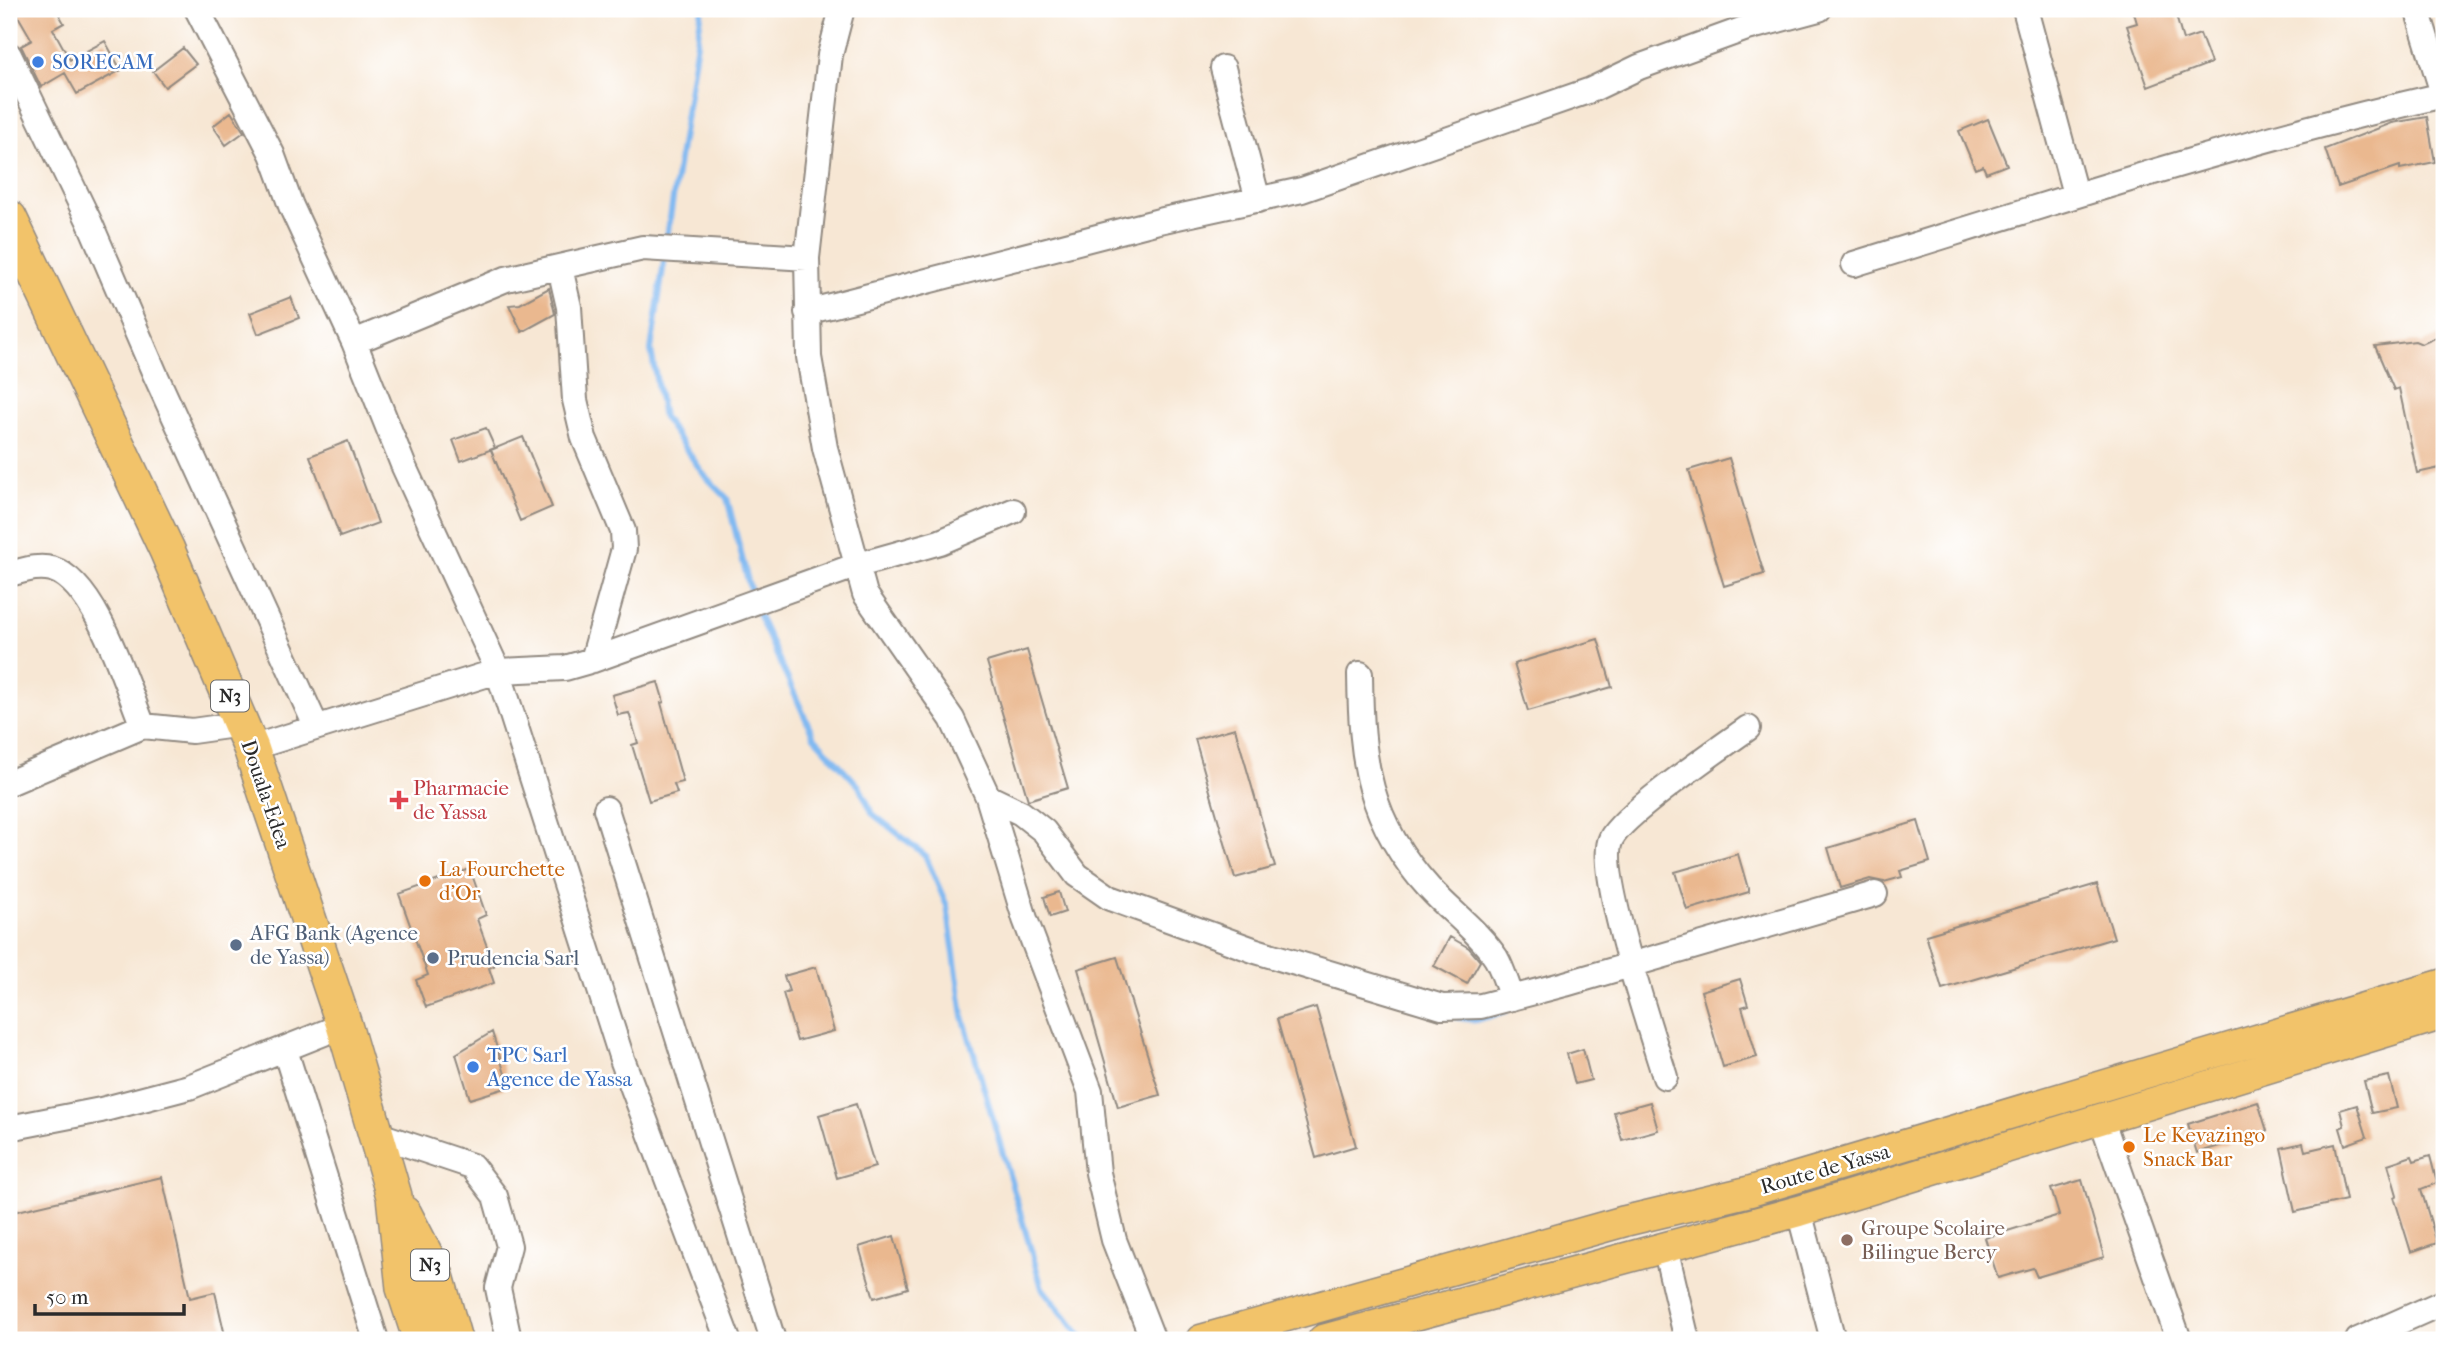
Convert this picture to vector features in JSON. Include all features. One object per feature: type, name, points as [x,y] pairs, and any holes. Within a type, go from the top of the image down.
[{"type":"highway","name":"Douala-Edea","points":[[9,218],[167,550],[246,736],[344,1025],[394,1196],[404,1288],[421,1340]]},
{"type":"highway","name":"Douala-Edea","points":[[394,1196],[436,1276],[454,1340]]},
{"type":"main road","name":"Route de Yassa","points":[[1323,1340],[1799,1211],[2101,1118],[2443,1004]]},
{"type":"main road","name":"Route de Yassa","points":[[1201,1340],[1625,1221],[1751,1191],[2443,1004]]},
{"type":"main road","points":[[1699,1203],[1706,1237]]},
{"type":"street","points":[[197,9],[272,154],[291,206],[354,342],[404,467],[498,671],[622,1059],[729,1340]]},
{"type":"street","points":[[842,9],[830,55],[807,258],[808,357],[825,448],[855,566],[865,594],[952,719],[988,797],[1026,919],[1090,1091],[1098,1173],[1114,1240],[1153,1340]]},
{"type":"street","points":[[807,312],[1159,221],[1302,190],[1591,90],[1639,67],[1744,29],[1819,9]]},
{"type":"street","points":[[2025,9],[2075,194]]},
{"type":"street","points":[[1854,264],[2075,194],[2346,117],[2444,96],[2417,9]]},
{"type":"street","points":[[9,55],[89,220],[155,374],[316,726]]},
{"type":"street","points":[[1223,68],[1258,200]]},
{"type":"street","points":[[354,342],[506,279],[643,248],[807,258]]},
{"type":"street","points":[[560,268],[569,307],[575,400],[584,438],[623,531],[624,549],[593,660]]},
{"type":"street","points":[[9,783],[143,726],[246,736],[316,726],[498,671],[565,668],[855,566],[940,542],[1013,511]]},
{"type":"street","points":[[9,574],[30,568],[52,569],[69,579],[91,603],[143,726]]},
{"type":"street","points":[[1360,674],[1361,735],[1378,812],[1395,844],[1428,887],[1477,934],[1497,960],[1512,998]]},
{"type":"street","points":[[1665,1077],[1632,964],[1607,857],[1611,838],[1635,813],[1748,727]]},
{"type":"street","points":[[988,797],[1021,813],[1044,831],[1076,875],[1110,898],[1256,951],[1441,1007],[1481,1006],[1512,998],[1875,894]]},
{"type":"street","points":[[606,809],[773,1340]]},
{"type":"street","points":[[9,1128],[102,1110],[189,1087],[344,1025]]},
{"type":"street","points":[[285,1050],[376,1340]]},
{"type":"street","points":[[2101,1118],[2179,1340]]},
{"type":"street","points":[[376,1134],[472,1166],[495,1196],[509,1246],[498,1288],[509,1340]]},
{"type":"street","points":[[1799,1211],[1833,1340]]},
{"type":"street","points":[[1665,1247],[1687,1340]]},
{"type":"street","points":[[2358,1340],[2444,1302]]},
{"type":"building","points":[[14,9],[56,9],[64,23],[53,29],[70,60],[105,41],[121,70],[77,94],[65,73],[41,87],[21,46],[32,40]]},
{"type":"building","points":[[2147,9],[2174,9],[2183,40],[2200,34],[2211,63],[2148,87],[2127,26],[2137,23],[2134,13]]},
{"type":"building","points":[[183,48],[196,64],[165,87],[153,71]]},
{"type":"building","points":[[231,112],[244,132],[226,145],[213,126]]},
{"type":"building","points":[[2427,117],[2435,162],[2400,169],[2400,166],[2338,187],[2325,149],[2392,123]]},
{"type":"building","points":[[1988,119],[2007,165],[1986,173],[1983,166],[1975,169],[1959,131]]},
{"type":"building","points":[[549,288],[555,314],[522,332],[509,305],[520,304]]},
{"type":"building","points":[[291,297],[299,318],[258,334],[250,313]]},
{"type":"building","points":[[2444,334],[2444,467],[2417,473],[2399,388],[2394,390],[2375,346],[2415,341],[2422,344]]},
{"type":"building","points":[[486,428],[495,448],[461,461],[453,440]]},
{"type":"building","points":[[523,437],[552,507],[520,521],[491,450]]},
{"type":"building","points":[[348,441],[378,523],[340,537],[310,456]]},
{"type":"building","points":[[1729,458],[1764,574],[1724,586],[1689,470]]},
{"type":"building","points":[[1598,639],[1612,687],[1528,711],[1514,664]]},
{"type":"building","points":[[1027,650],[1068,788],[1028,800],[987,662]]},
{"type":"building","points":[[658,682],[664,702],[661,703],[683,782],[674,784],[677,793],[649,801],[632,745],[638,743],[629,713],[618,715],[612,695]]},
{"type":"building","points":[[1235,728],[1275,867],[1235,878],[1195,739]]},
{"type":"building","points":[[1918,821],[1930,862],[1900,871],[1902,877],[1884,882],[1870,879],[1840,888],[1828,848]]},
{"type":"building","points":[[1738,854],[1749,892],[1687,910],[1675,872]]},
{"type":"building","points":[[470,869],[486,915],[477,919],[494,966],[489,968],[494,983],[426,1007],[416,980],[428,975],[399,894]]},
{"type":"building","points":[[2097,884],[2114,938],[1942,989],[1926,935]]},
{"type":"building","points":[[1059,892],[1065,912],[1050,917],[1044,897]]},
{"type":"building","points":[[1450,937],[1469,948],[1480,961],[1467,984],[1434,966]]},
{"type":"building","points":[[1117,957],[1160,1095],[1118,1107],[1078,969]]},
{"type":"building","points":[[816,967],[834,1031],[797,1041],[783,993],[789,991],[784,976]]},
{"type":"building","points":[[1740,979],[1748,1005],[1742,1007],[1757,1057],[1723,1067],[1701,991]]},
{"type":"building","points":[[1316,1007],[1356,1146],[1316,1158],[1277,1019]]},
{"type":"building","points":[[492,1032],[509,1087],[470,1099],[456,1054]]},
{"type":"building","points":[[1583,1049],[1591,1080],[1575,1084],[1567,1054]]},
{"type":"building","points":[[2389,1076],[2397,1108],[2372,1113],[2364,1081]]},
{"type":"building","points":[[1650,1102],[1658,1130],[1622,1140],[1614,1112]]},
{"type":"building","points":[[2258,1102],[2267,1131],[2197,1153],[2188,1124]]},
{"type":"building","points":[[856,1104],[875,1167],[837,1178],[819,1115]]},
{"type":"building","points":[[2357,1105],[2367,1137],[2345,1145],[2340,1128],[2344,1126],[2340,1110]]},
{"type":"building","points":[[2303,1143],[2305,1151],[2335,1144],[2346,1200],[2295,1212],[2281,1148]]},
{"type":"building","points":[[2412,1156],[2414,1161],[2430,1156],[2437,1183],[2421,1189],[2437,1243],[2411,1252],[2394,1197],[2397,1195],[2388,1164]]},
{"type":"building","points":[[162,1177],[190,1298],[215,1292],[226,1340],[9,1340],[9,1213]]},
{"type":"building","points":[[2082,1180],[2104,1257],[2037,1277],[2033,1268],[1998,1278],[1985,1238],[2059,1215],[2051,1189]]},
{"type":"building","points":[[894,1236],[908,1288],[874,1298],[859,1247]]},
{"type":"waterway","points":[[666,244],[702,9]]},
{"type":"waterway","points":[[665,255],[651,350],[663,417],[705,476],[727,498],[752,597]]},
{"type":"waterway","points":[[755,607],[814,737],[859,786],[873,814],[925,855],[947,906],[963,1016],[1042,1288],[1084,1340]]},
{"type":"waterway","points":[[1455,1017],[1475,1020],[1505,1012]]},
{"type":"place","name":"SORECAM","points":[[38,62]]},
{"type":"place","name":"Pharmacie de Yassa","points":[[399,800]]},
{"type":"place","name":"La Fourchette d'Or","points":[[425,881]]},
{"type":"place","name":"AFG Bank (Agence de Yassa)","points":[[236,945]]},
{"type":"place","name":"Prudencia Sarl","points":[[433,958]]},
{"type":"place","name":"TPC Sarl Agence de Yassa","points":[[473,1067]]},
{"type":"place","name":"Le Kevazingo Snack Bar","points":[[2129,1147]]},
{"type":"place","name":"Groupe Scolaire Bilingue Bercy","points":[[1847,1240]]}]
